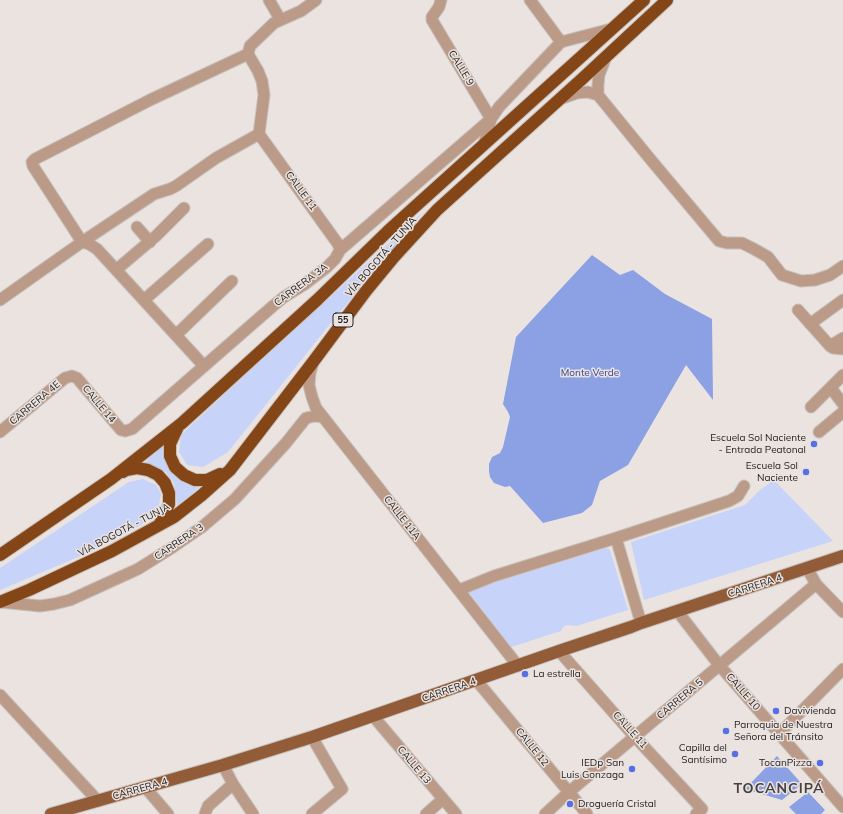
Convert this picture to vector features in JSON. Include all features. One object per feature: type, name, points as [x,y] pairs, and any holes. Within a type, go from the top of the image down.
[{"type":"highway","name":"VÍA BOGOTÁ - TUNJA","points":[[0,555],[111,479],[182,423],[317,300],[388,231],[644,0]]},
{"type":"highway","name":"VÍA BOGOTÁ - TUNJA","points":[[0,602],[112,551],[174,517],[230,470],[366,291],[394,257],[432,216],[667,0]]},
{"type":"highway","points":[[182,423],[170,444],[170,456],[175,467],[184,475],[195,480],[207,480],[230,470]]},
{"type":"highway","points":[[111,479],[126,470],[137,468],[148,470],[158,475],[165,483],[169,493],[169,504],[158,526]]},
{"type":"main road","name":"CARRERA 4","points":[[51,814],[223,765],[312,737],[641,623],[678,612],[843,556]]},
{"type":"street","points":[[269,0],[280,20]]},
{"type":"street","points":[[0,300],[82,242],[154,194],[176,186],[216,158],[259,134],[264,95],[262,81],[248,54],[250,46],[274,23],[301,11],[316,0]]},
{"type":"street","name":"CALLE 9","points":[[441,0],[439,7],[432,16],[432,20],[491,119]]},
{"type":"street","points":[[530,0],[561,42],[611,29]]},
{"type":"street","name":"CARRERA 3A","points":[[126,431],[132,429],[279,302],[327,267],[335,259],[340,250],[491,119],[499,107],[561,42]]},
{"type":"street","points":[[204,366],[97,249],[82,242],[33,166],[32,162],[35,159],[150,100],[248,54]]},
{"type":"street","points":[[598,95],[599,75],[606,57]]},
{"type":"street","points":[[559,100],[577,93],[588,92],[598,95],[719,241],[727,243],[742,243],[768,256],[782,275],[801,281],[815,280],[830,275],[843,266]]},
{"type":"street","name":"CARRERA 3A","points":[[484,144],[491,119]]},
{"type":"street","name":"CALLE 11","points":[[259,134],[338,244],[340,250]]},
{"type":"street","points":[[116,270],[150,242],[184,208]]},
{"type":"street","points":[[137,227],[150,242]]},
{"type":"street","points":[[144,300],[208,244]]},
{"type":"street","points":[[176,336],[232,281]]},
{"type":"street","points":[[810,324],[843,300]]},
{"type":"street","points":[[798,310],[830,346],[833,348],[843,349]]},
{"type":"street","points":[[830,346],[843,338]]},
{"type":"street","name":"CALLE 11A","points":[[313,362],[309,385],[316,408],[518,666]]},
{"type":"street","points":[[811,407],[843,375]]},
{"type":"street","name":"CALLE 14","points":[[72,376],[76,378],[120,430],[126,431]]},
{"type":"street","name":"CARRERA 4E","points":[[0,432],[65,378],[72,376]]},
{"type":"street","points":[[831,388],[843,404]]},
{"type":"street","name":"CARRERA 3","points":[[0,602],[40,606],[54,604],[70,600],[138,569],[174,547],[202,527],[235,498],[286,443],[306,418],[315,416],[323,417]]},
{"type":"street","points":[[819,432],[842,416]]},
{"type":"street","points":[[459,590],[494,576],[729,501],[738,496],[744,486]]},
{"type":"street","points":[[616,538],[641,623]]},
{"type":"street","points":[[807,568],[816,584],[843,612]]},
{"type":"street","name":"CARRERA 5","points":[[545,814],[569,792],[816,584]]},
{"type":"street","name":"CALLE 10","points":[[678,612],[719,665],[843,807]]},
{"type":"street","name":"CALLE 11","points":[[559,651],[699,811]]},
{"type":"street","points":[[779,734],[843,670]]},
{"type":"street","name":"CALLE 12","points":[[477,680],[587,814]]},
{"type":"street","points":[[0,695],[98,801]]},
{"type":"street","name":"CALLE 13","points":[[373,716],[456,814]]},
{"type":"street","points":[[312,737],[342,789],[312,814]]},
{"type":"street","points":[[223,765],[233,784],[253,814]]},
{"type":"street","points":[[204,814],[208,806],[233,784]]},
{"type":"street","points":[[145,787],[168,814]]},
{"type":"street","points":[[426,814],[443,799]]},
{"type":"shaded area","points":[[424,211],[330,324],[228,452],[203,467],[187,465],[179,452],[181,435]]},
{"type":"shaded area","points":[[164,443],[163,455],[175,474],[187,484],[202,485],[177,506],[174,483],[166,472],[145,463]]},
{"type":"shaded area","points":[[143,479],[156,485],[161,494],[158,510],[141,525],[90,552],[0,590],[0,568],[129,482]]},
{"type":"shaded area","points":[[774,480],[833,541],[644,600],[631,542],[745,505],[760,490]]},
{"type":"shaded area","points":[[606,548],[610,550],[628,610],[576,626],[567,625],[563,627],[561,631],[511,647],[468,591]]},
{"type":"green space","name":"Monte Verde","points":[[592,255],[620,275],[633,270],[665,294],[712,319],[713,400],[686,365],[628,465],[600,481],[592,505],[582,513],[543,523],[510,486],[505,487],[494,483],[490,477],[489,464],[492,457],[500,453],[503,447],[510,417],[503,404],[516,337]]},
{"type":"green space","points":[[777,756],[802,784],[782,800],[745,789]]},
{"type":"green space","points":[[808,792],[825,810],[821,814],[796,814],[789,807]]},
{"type":"place","name":"Escuela Sol Naciente - Entrada Peatonal","points":[[814,444]]},
{"type":"place","name":"Escuela Sol Naciente","points":[[806,472]]},
{"type":"place","name":"La estrella","points":[[525,674]]},
{"type":"place","name":"Davivienda","points":[[776,711]]},
{"type":"place","name":"Parroquia de Nuestra Señora del Tránsito","points":[[726,731]]},
{"type":"place","name":"Capilla del Santísimo","points":[[735,754]]},
{"type":"place","name":"TocanPizza","points":[[820,763]]},
{"type":"place","name":"IEDp San Luis Gonzaga","points":[[632,769]]},
{"type":"place","name":"Droguería Cristal","points":[[570,804]]},
{"type":"district","name":"TOCANCIPÁ","points":[[779,789]]}]
